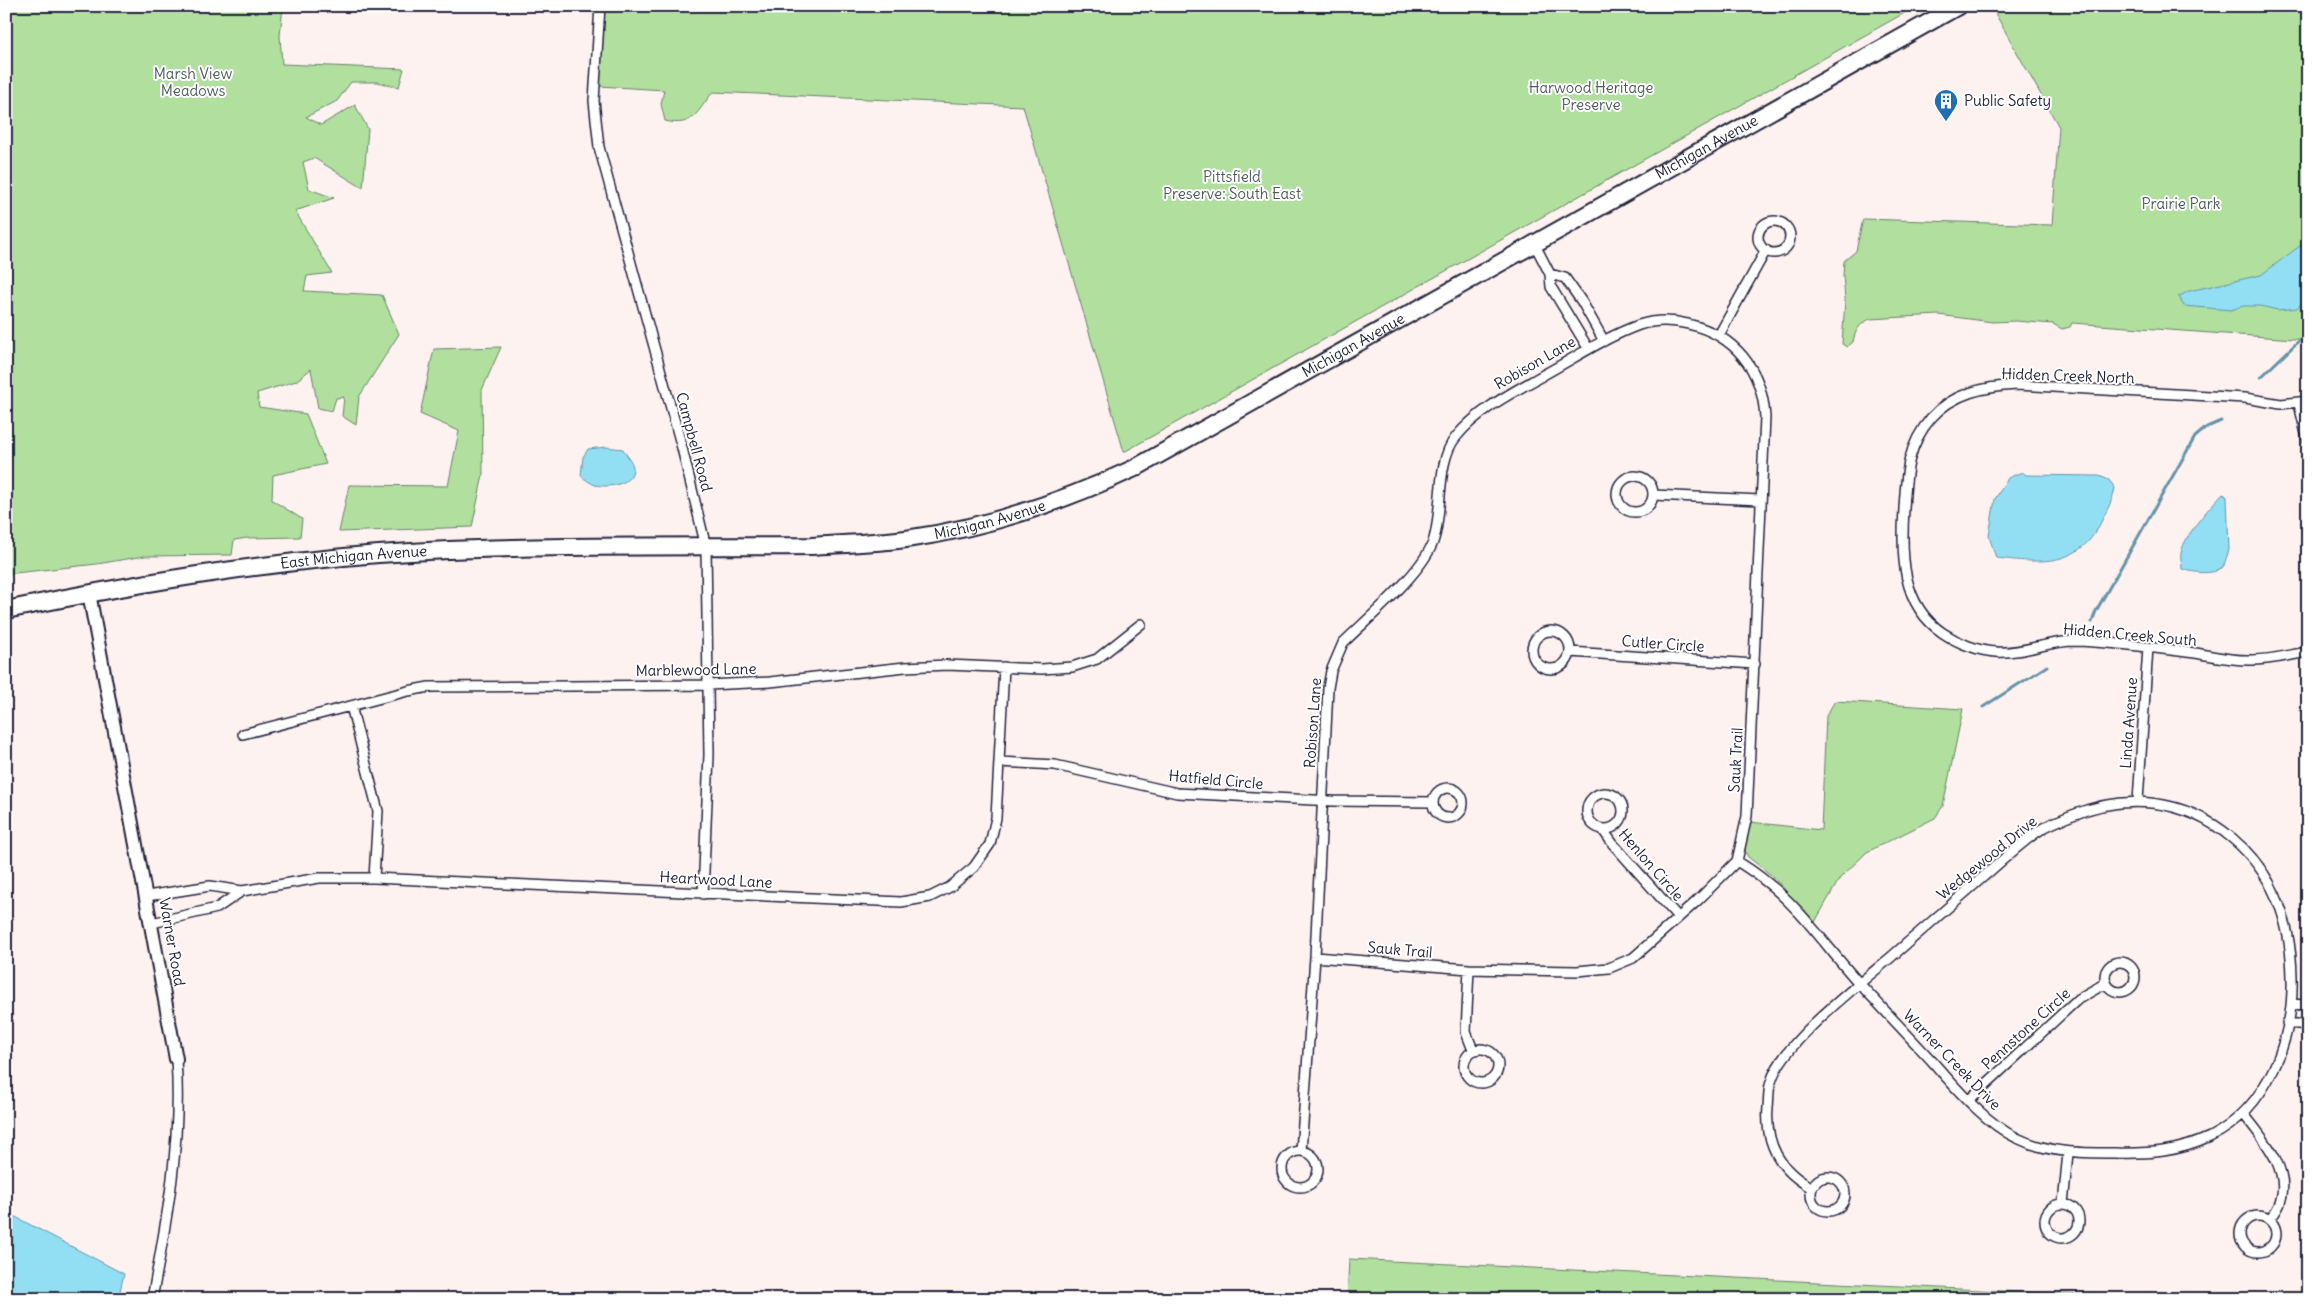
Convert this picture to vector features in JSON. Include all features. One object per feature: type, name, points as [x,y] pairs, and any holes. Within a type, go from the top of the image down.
[{"type":"highway","name":"Michigan Avenue","points":[[706,547],[811,546],[906,539],[982,524],[1062,499],[1135,468],[1958,6]]},
{"type":"highway","name":"East Michigan Avenue","points":[[6,610],[215,571],[398,553],[487,549],[706,547]]},
{"type":"street","name":"Campbell Road","points":[[600,6],[594,101],[599,147],[682,448],[706,547],[709,755],[703,894]]},
{"type":"street","points":[[1535,245],[1550,274],[1551,288],[1588,348]]},
{"type":"street","points":[[1719,334],[1766,250]]},
{"type":"street","points":[[1550,274],[1565,278],[1582,302],[1604,341]]},
{"type":"street","name":"Sauk Trail","points":[[1315,957],[1468,970],[1567,971],[1609,968],[1633,958],[1737,861],[1747,816],[1755,664],[1760,500],[1766,417],[1764,397],[1746,359],[1719,334],[1700,326],[1681,322],[1661,321],[1640,325],[1588,348]]},
{"type":"street","name":"Robison Lane","points":[[1301,1151],[1315,957],[1328,688],[1335,657],[1343,643],[1422,565],[1434,540],[1447,455],[1455,438],[1481,412],[1588,348]]},
{"type":"street","name":"Hidden Creek North","points":[[1902,537],[1906,467],[1918,435],[1933,416],[1954,399],[1985,387],[2037,386],[2246,398],[2281,404],[2303,403]]},
{"type":"street","points":[[2303,403],[2308,442]]},
{"type":"street","points":[[1634,476],[1645,479],[1652,489],[1653,495],[1649,505],[1639,512],[1634,512],[1623,507],[1617,497],[1617,492],[1623,481],[1634,476]]},
{"type":"street","points":[[1653,495],[1760,500]]},
{"type":"street","name":"Hidden Creek South","points":[[1902,537],[1903,565],[1912,594],[1925,617],[1943,633],[1974,648],[1997,652],[2074,641],[2148,647],[2250,661],[2308,652]]},
{"type":"street","name":"Warner Road","points":[[90,593],[176,1059],[178,1119],[175,1158],[152,1299]]},
{"type":"street","name":"Marblewood Lane","points":[[243,734],[429,687],[708,685],[770,682],[947,665],[1042,669],[1072,667],[1097,659],[1140,624]]},
{"type":"street","points":[[1556,632],[1566,639],[1570,652],[1568,658],[1559,667],[1546,668],[1536,662],[1533,657],[1532,646],[1539,636],[1544,633],[1556,632]]},
{"type":"street","name":"Linda Avenue","points":[[2138,800],[2148,647]]},
{"type":"street","name":"Cutler Circle","points":[[1570,652],[1755,664]]},
{"type":"street","name":"Heartwood Lane","points":[[147,896],[210,886],[242,891],[319,878],[374,878],[901,902],[930,897],[950,887],[974,867],[990,844],[996,818],[1004,668]]},
{"type":"street","points":[[351,706],[378,811],[374,878]]},
{"type":"street","name":"Hatfield Circle","points":[[999,762],[1055,765],[1177,793],[1322,801],[1432,802]]},
{"type":"street","name":"Henlon Circle","points":[[1603,830],[1615,826],[1622,816],[1622,804],[1614,796],[1603,793],[1592,798],[1587,808],[1588,819],[1592,825],[1603,830],[1613,844],[1678,917]]},
{"type":"street","name":"Wedgewood Drive","points":[[1812,1188],[1787,1172],[1777,1157],[1767,1126],[1770,1085],[1793,1046],[1860,984],[2042,828],[2096,806],[2138,800],[2170,807],[2218,827],[2243,848],[2266,876],[2283,911],[2291,952],[2292,982],[2290,1004]]},
{"type":"street","name":"Warner Creek Drive","points":[[1737,861],[1765,880],[1785,898],[1860,984],[1969,1100],[1998,1126],[2017,1138],[2039,1146],[2068,1153],[2168,1152],[2197,1143],[2220,1132],[2244,1112],[2268,1083],[2285,1040],[2290,1004]]},
{"type":"street","name":"Heartwood Lane","points":[[152,923],[216,908],[242,891]]},
{"type":"street","points":[[1468,970],[1466,1032],[1473,1050]]},
{"type":"street","name":"Pennstone Circle","points":[[1969,1100],[2078,999],[2106,983]]},
{"type":"street","points":[[2290,1004],[2308,1005]]},
{"type":"street","points":[[2288,1023],[2308,1025]]},
{"type":"street","points":[[2244,1112],[2276,1159],[2283,1184],[2280,1204],[2270,1220]]},
{"type":"street","points":[[1301,1151],[1312,1156],[1318,1171],[1313,1182],[1308,1186],[1296,1187],[1286,1180],[1282,1168],[1286,1158],[1301,1151]]},
{"type":"street","points":[[2063,1204],[2068,1153]]},
{"type":"street","points":[[1834,1177],[1844,1186],[1845,1200],[1836,1210],[1822,1210],[1812,1201],[1812,1188],[1821,1178],[1834,1177]]},
{"type":"street","points":[[2256,1216],[2270,1220],[2276,1233],[2273,1245],[2263,1252],[2250,1251],[2245,1247],[2240,1236],[2242,1225],[2246,1220],[2256,1216]]},
{"type":"green space","name":"Marsh View Meadows","points":[[6,6],[283,6],[280,36],[282,64],[404,69],[399,87],[377,82],[351,82],[337,101],[306,117],[321,125],[355,105],[368,129],[363,188],[314,158],[303,162],[309,189],[334,198],[295,211],[332,273],[307,276],[304,291],[382,295],[399,334],[359,397],[356,425],[342,416],[344,397],[336,398],[332,411],[318,408],[311,369],[296,381],[257,393],[259,407],[306,414],[326,464],[273,475],[272,500],[302,519],[300,537],[234,540],[232,555],[145,556],[97,564],[6,574]]},
{"type":"green space","name":"Pittsfield Preserve: South East","points":[[605,6],[1917,6],[1124,452],[1023,106],[713,92],[689,120],[675,123],[665,121],[661,104],[664,90],[599,86]]},
{"type":"green space","name":"Prairie Park","points":[[1991,6],[2308,6],[2308,340],[2072,323],[2070,327],[2062,329],[2053,324],[2016,321],[1992,322],[1939,315],[1870,319],[1858,328],[1853,342],[1847,347],[1842,344],[1845,300],[1844,261],[1856,251],[1863,219],[2052,225],[2059,127]]},
{"type":"green space","points":[[501,347],[482,390],[483,475],[472,527],[339,532],[349,485],[448,486],[459,431],[420,414],[434,349]]},
{"type":"green space","points":[[1835,701],[1963,709],[1943,806],[1935,818],[1867,852],[1840,878],[1815,922],[1770,874],[1748,857],[1745,851],[1745,843],[1750,822],[1821,830],[1826,716]]},
{"type":"green space","points":[[1349,1259],[2164,1299],[1347,1299]]},
{"type":"water","points":[[2308,240],[2308,296],[2297,308],[2278,310],[2260,306],[2243,306],[2231,310],[2184,306],[2178,297],[2189,291],[2261,275]]},
{"type":"water","points":[[606,447],[623,449],[633,467],[632,473],[629,478],[619,484],[595,485],[581,476],[583,457],[588,449]]},
{"type":"water","points":[[2022,472],[2026,475],[2099,476],[2109,480],[2115,488],[2111,501],[2093,536],[2082,547],[2058,559],[2044,561],[1996,558],[1989,536],[1995,499],[2008,478]]},
{"type":"water","points":[[2223,493],[2227,497],[2229,550],[2223,568],[2203,573],[2182,569],[2181,553],[2187,538]]},
{"type":"water","points":[[6,1212],[124,1274],[118,1299],[6,1299]]},
{"type":"waterway","points":[[2261,377],[2303,337]]},
{"type":"waterway","points":[[2092,622],[2096,611],[2195,437],[2207,427],[2221,421]]},
{"type":"waterway","points":[[1983,707],[2047,666]]},
{"type":"place","name":"Public Safety","points":[[1946,122]]},
{"type":"park label","name":"Harwood Heritage Preserve","points":[[1591,96]]}]
